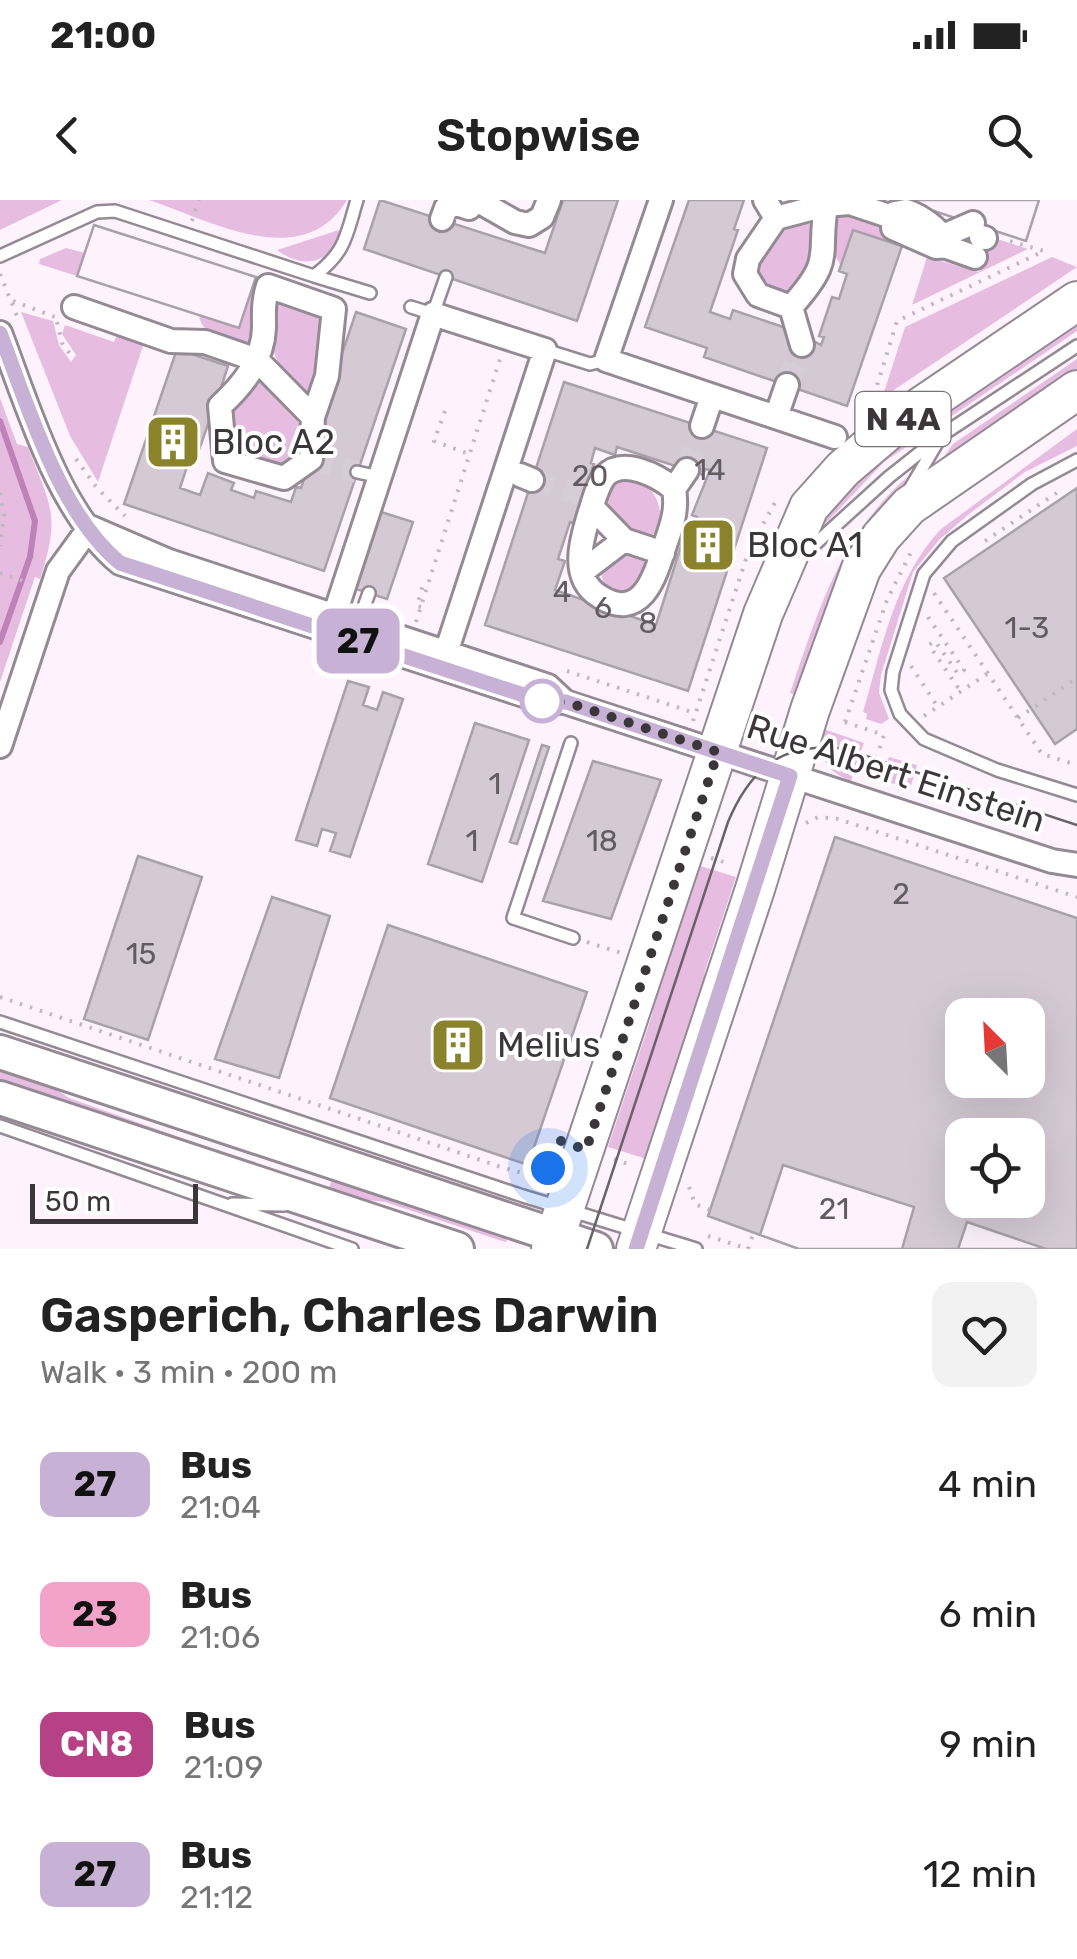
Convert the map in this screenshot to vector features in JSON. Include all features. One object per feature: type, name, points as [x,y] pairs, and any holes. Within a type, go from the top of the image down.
[{"type":"main road","name":"N 4A","points":[[557,1231],[776,580],[810,507],[842,469],[897,423],[1077,302]]},
{"type":"main road","name":"N 4A","points":[[639,1241],[810,710],[861,570],[881,537],[923,496],[1077,390]]},
{"type":"main road","points":[[0,1052],[557,1231],[596,1249]]},
{"type":"main road","points":[[0,1098],[457,1249]]},
{"type":"street","points":[[467,211],[509,231],[542,217],[549,200]]},
{"type":"street","points":[[661,200],[606,360],[835,437]]},
{"type":"street","points":[[791,306],[814,281],[825,257],[826,202]]},
{"type":"street","points":[[791,306],[758,295],[745,274],[770,209],[850,202],[892,218],[896,232],[936,247],[943,241],[984,239]]},
{"type":"street","points":[[268,286],[334,310],[327,376],[313,417],[311,458],[284,478],[226,460],[216,405],[238,390],[257,360],[268,286]]},
{"type":"street","points":[[791,306],[802,345]]},
{"type":"street","points":[[332,624],[369,475],[422,310],[544,350],[518,475],[446,651]]},
{"type":"street","points":[[66,315],[170,341],[204,342],[257,360],[313,417]]},
{"type":"street","points":[[0,746],[58,572],[90,527],[50,464],[9,326]]},
{"type":"street","points":[[776,418],[787,386]]},
{"type":"street","points":[[702,426],[712,396]]},
{"type":"street","points":[[628,468],[662,480],[681,479],[678,507],[651,588],[636,600],[621,603],[598,596],[582,572],[578,546],[590,500],[606,476],[616,469],[628,468]]},
{"type":"street","points":[[590,500],[624,540],[662,554]]},
{"type":"street","name":"Rue Albert Einstein","points":[[90,527],[355,632],[446,651],[548,686],[566,702],[1052,861],[1077,865]]},
{"type":"street","points":[[582,572],[624,540]]},
{"type":"street","name":"Rue Albert Einstein","points":[[1052,861],[1077,877]]},
{"type":"lane","points":[[314,276],[334,261],[346,240],[357,200]]},
{"type":"lane","points":[[0,256],[97,212],[115,212],[370,294]]},
{"type":"lane","points":[[422,310],[446,277]]},
{"type":"lane","points":[[776,580],[889,477],[942,436],[1077,346]]},
{"type":"lane","points":[[544,350],[590,364],[606,360]]},
{"type":"lane","points":[[881,537],[942,436]]},
{"type":"lane","points":[[1077,460],[1032,484],[952,540],[924,574],[893,672],[892,690],[900,714],[924,739],[978,762],[1077,795]]},
{"type":"lane","points":[[355,632],[368,593]]},
{"type":"lane","points":[[570,744],[513,918],[573,938]]},
{"type":"lane","points":[[0,1022],[523,1196],[557,1231],[696,1249]]},
{"type":"lane","points":[[0,1126],[352,1249]]},
{"type":"lane","points":[[523,1196],[557,1231]]},
{"type":"lane","points":[[218,1204],[323,1206]]},
{"type":"path","points":[[868,415],[897,321],[1044,251],[984,239]]},
{"type":"path","points":[[0,273],[11,300],[9,326]]},
{"type":"path","points":[[11,300],[66,315],[62,343],[74,358]]},
{"type":"path","points":[[446,651],[416,622],[507,338]]},
{"type":"path","points":[[445,411],[434,441],[469,454]]},
{"type":"path","points":[[70,449],[96,488],[136,524]]},
{"type":"path","points":[[974,548],[1062,489]]},
{"type":"path","points":[[0,492],[4,516],[0,546]]},
{"type":"path","points":[[0,574],[32,584]]},
{"type":"path","points":[[421,607],[416,606],[424,581]]},
{"type":"path","points":[[929,602],[933,591],[1042,754],[1077,765]]},
{"type":"path","points":[[920,630],[925,613],[964,670],[958,674],[935,640],[929,645],[961,692]]},
{"type":"path","points":[[908,663],[938,707]]},
{"type":"path","points":[[566,670],[695,713],[707,678]]},
{"type":"path","points":[[844,722],[884,735],[910,725],[988,674]]},
{"type":"path","points":[[1018,718],[1077,678]]},
{"type":"path","points":[[866,786],[884,735]]},
{"type":"path","points":[[854,824],[1077,897]]},
{"type":"path","points":[[685,849],[760,874]]},
{"type":"path","points":[[573,938],[622,954]]},
{"type":"path","points":[[0,998],[526,1174],[548,1168]]},
{"type":"path","points":[[586,1150],[661,1174]]},
{"type":"path","points":[[695,1204],[710,1210]]},
{"type":"path","points":[[707,1236],[748,1249],[754,1232]]},
{"type":"shaded area","points":[[0,200],[62,200],[0,230]]},
{"type":"shaded area","points":[[149,200],[347,200],[328,222],[306,234],[281,238],[226,228]]},
{"type":"shaded area","points":[[842,212],[876,224],[888,242],[853,230],[841,266],[831,248],[835,216]]},
{"type":"shaded area","points":[[789,224],[810,224],[819,240],[799,287],[779,297],[755,266],[773,230]]},
{"type":"shaded area","points":[[339,230],[341,238],[335,247],[313,261],[295,260],[277,250]]},
{"type":"shaded area","points":[[991,237],[1028,249],[912,305],[927,257],[979,272]]},
{"type":"shaded area","points":[[66,248],[85,253],[77,276],[39,264],[40,259]]},
{"type":"shaded area","points":[[1052,257],[1077,267],[882,398],[905,327]]},
{"type":"shaded area","points":[[252,289],[256,297],[251,344],[243,348],[204,328],[199,315],[239,328]]},
{"type":"shaded area","points":[[271,297],[324,315],[319,371],[311,391],[304,397],[284,373],[274,351]]},
{"type":"shaded area","points":[[21,312],[53,321],[59,345],[71,362],[76,355],[62,334],[65,325],[114,342],[117,335],[144,343],[98,482],[70,436]]},
{"type":"shaded area","points":[[1077,313],[1077,331],[884,462],[805,545],[861,468]]},
{"type":"shaded area","points":[[1077,359],[1077,377],[933,472],[953,444]]},
{"type":"shaded area","points":[[260,377],[291,409],[302,433],[302,446],[284,470],[232,460],[228,446],[231,413]]},
{"type":"shaded area","points":[[0,398],[17,444],[28,447],[47,498],[51,525],[40,579],[35,577],[0,682]]},
{"type":"shaded area","points":[[1077,429],[1077,446],[1025,472],[969,514],[939,540],[913,572],[881,675],[879,693],[889,719],[881,724],[866,719],[863,712],[892,615],[912,570],[925,549],[941,529]]},
{"type":"shaded area","points":[[620,477],[645,484],[656,497],[660,522],[652,536],[644,540],[627,533],[603,506],[607,491]]},
{"type":"shaded area","points":[[907,477],[804,697],[790,693],[822,604],[848,550],[884,500]]},
{"type":"shaded area","points":[[625,549],[650,562],[633,593],[625,594],[608,588],[601,564]]},
{"type":"shaded area","points":[[818,727],[864,743],[851,781],[834,772],[824,760]]},
{"type":"shaded area","points":[[889,757],[917,765],[910,789],[882,780]]},
{"type":"shaded area","points":[[691,863],[736,877],[705,971],[699,1019],[653,1161],[608,1147],[652,1015],[658,968]]},
{"type":"shaded area","points":[[0,1065],[45,1082],[69,1098],[328,1190],[334,1175],[509,1233],[509,1239],[505,1242],[385,1202],[334,1196],[0,1085]]},
{"type":"building","points":[[380,200],[545,253],[563,200],[618,200],[577,321],[364,249]]},
{"type":"building","points":[[689,200],[744,200],[710,312],[730,319],[733,310],[795,331],[821,345],[824,337],[819,336],[832,297],[839,299],[847,274],[839,271],[853,230],[902,246],[847,406],[704,357],[707,348],[645,327]]},
{"type":"building","points":[[900,200],[1039,200],[1026,241]]},
{"type":"building","points":[[900,200],[1039,200],[1026,241]]},
{"type":"building","name":"Bloc A2","points":[[94,225],[256,277],[239,328],[77,276]]},
{"type":"building","name":"Bloc A2","points":[[94,225],[256,277],[239,328],[77,276]]},
{"type":"building","name":"Bloc A2","points":[[356,312],[406,329],[324,571],[124,504],[177,349],[228,366],[217,400],[213,398],[208,412],[212,413],[198,453],[192,451],[180,488],[200,495],[208,473],[234,483],[231,490],[254,498],[256,491],[291,502],[296,487],[301,488],[320,433],[316,431]]},
{"type":"building","name":"Bloc A1","points":[[564,382],[767,448],[688,691],[485,625]],"holes":[[[617,447],[703,475],[705,469],[710,470],[692,515],[697,517],[692,532],[686,530],[656,625],[555,590],[565,561],[558,559],[594,464],[591,463],[595,448],[615,455]]]},
{"type":"building","points":[[1077,488],[1077,729],[1055,744],[944,578]]},
{"type":"building","points":[[381,512],[413,522],[387,599],[356,589]]},
{"type":"building","points":[[348,681],[369,687],[363,705],[377,710],[383,692],[403,699],[350,857],[330,851],[336,833],[322,829],[317,846],[296,840]]},
{"type":"building","points":[[475,723],[529,740],[482,882],[428,864]]},
{"type":"building","points":[[542,745],[549,747],[517,844],[510,842]]},
{"type":"building","points":[[593,761],[661,780],[611,919],[543,901]]},
{"type":"building","points":[[835,837],[1077,918],[1077,1249],[799,1249],[708,1216]]},
{"type":"building","points":[[138,856],[202,877],[148,1040],[84,1019]]},
{"type":"building","points":[[272,897],[330,916],[279,1078],[215,1059]]},
{"type":"building","name":"Melius","points":[[388,925],[587,992],[528,1165],[330,1098]]},
{"type":"building","points":[[783,1165],[914,1207],[902,1249],[799,1249],[760,1235]]},
{"type":"building","points":[[967,1222],[1046,1249],[958,1249]]},
{"type":"waterway","points":[[0,421],[35,521],[30,557],[0,642]]},
{"type":"tunnel","points":[[787,385],[802,345]]},
{"type":"tunnel","points":[[687,470],[702,426]]},
{"type":"tunnel","points":[[311,459],[357,472]]},
{"type":"tunnel","points":[[532,480],[583,495]]},
{"type":"tram line","points":[[587,1249],[728,822],[747,786],[759,773],[772,762],[804,749],[845,749],[1077,825]]},
{"type":"bus line","name":"27","points":[[0,333],[50,464],[104,550],[120,563],[542,701],[566,702],[790,776],[636,1249]]},
{"type":"place","name":"Bloc A2","points":[[173,442]]},
{"type":"place","name":"Bloc A1","points":[[708,545]]},
{"type":"place","name":"Melius","points":[[458,1045]]},
{"type":"route","points":[[542,701],[566,702],[718,752],[586,1150],[561,1141],[548,1168]]}]
